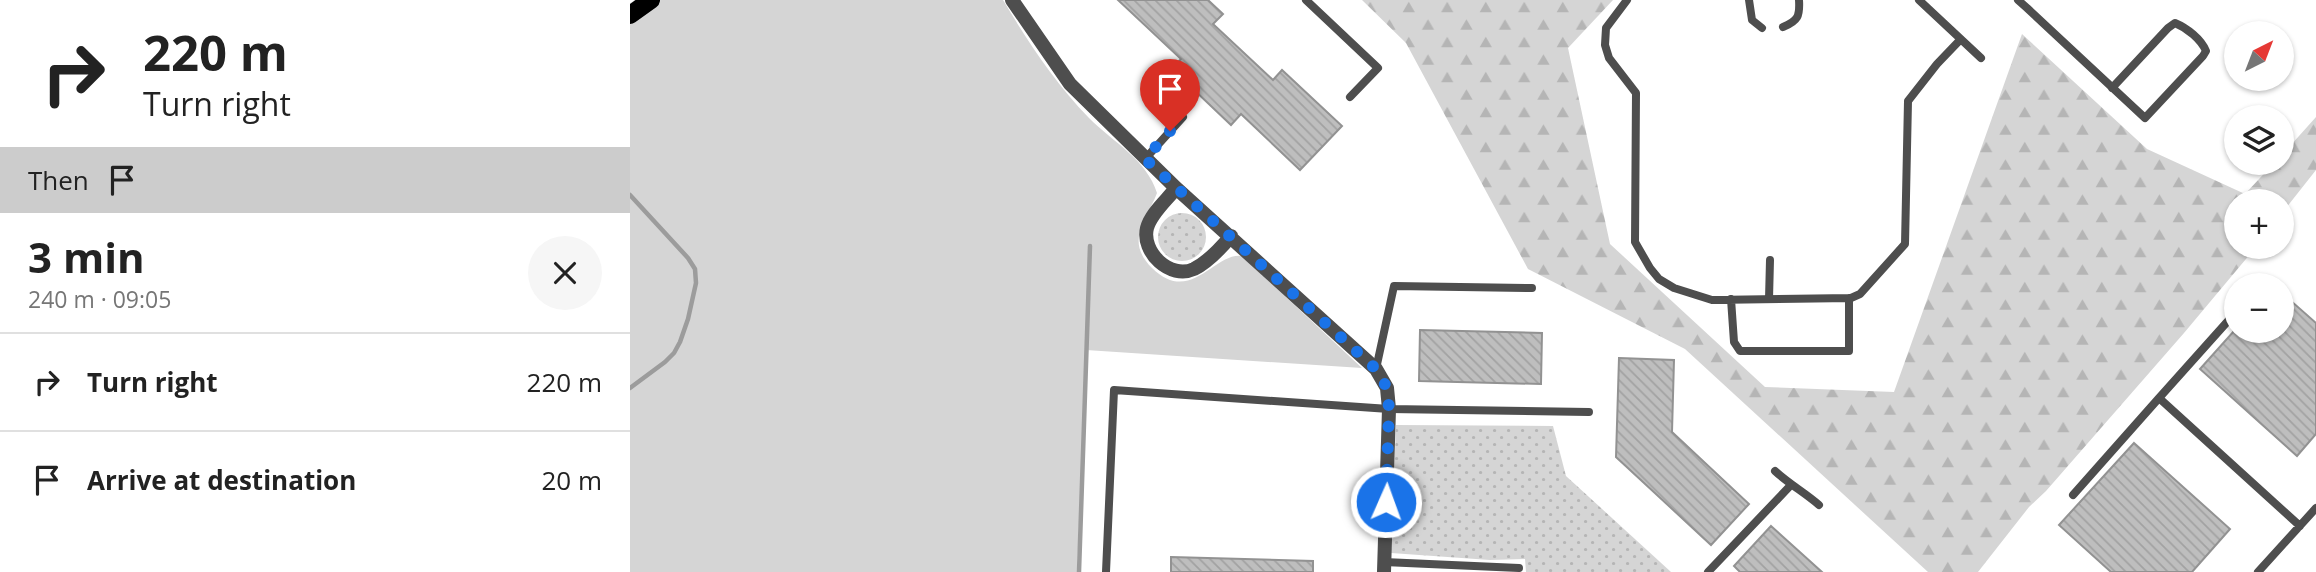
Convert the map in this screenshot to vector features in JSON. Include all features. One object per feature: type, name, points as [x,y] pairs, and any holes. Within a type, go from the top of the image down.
[{"type":"main road","points":[[630,15],[651,0]]},
{"type":"street","points":[[1012,0],[1070,83],[1176,188],[1376,369],[1387,388],[1389,409],[1384,567]]},
{"type":"street","points":[[1176,188],[1148,224],[1146,238],[1152,253],[1162,264],[1176,271],[1193,270],[1221,248],[1231,236]]},
{"type":"lane","points":[[1306,0],[1378,68],[1350,97]]},
{"type":"lane","points":[[1627,0],[1606,28],[1605,45],[1609,58],[1636,93],[1635,242],[1650,268],[1660,279],[1674,288],[1712,300],[1849,298],[1860,294],[1905,244],[1908,101],[1960,40]]},
{"type":"lane","points":[[1749,0],[1752,20],[1762,28]]},
{"type":"lane","points":[[1783,27],[1794,23],[1800,15],[1799,0]]},
{"type":"lane","points":[[1919,0],[1981,58]]},
{"type":"lane","points":[[2018,0],[2112,88],[2145,118],[2203,56],[2206,51],[2204,45],[2183,26],[2175,23],[2112,88]]},
{"type":"lane","points":[[1145,159],[1183,117]]},
{"type":"lane","points":[[1769,299],[1770,260]]},
{"type":"lane","points":[[1376,369],[1394,286],[1532,288]]},
{"type":"lane","points":[[1731,299],[1734,342],[1740,351],[1849,351],[1849,298]]},
{"type":"lane","points":[[2073,495],[2224,326]]},
{"type":"lane","points":[[1106,572],[1114,390],[1389,409],[1589,412]]},
{"type":"lane","points":[[2160,398],[2300,526]]},
{"type":"lane","points":[[1775,471],[1819,505]]},
{"type":"lane","points":[[1708,572],[1790,485]]},
{"type":"lane","points":[[2258,572],[2316,508]]},
{"type":"lane","points":[[1384,567],[1519,568]]},
{"type":"green space","points":[[651,0],[1003,0],[1032,47],[1065,91],[1089,118],[1137,161],[1152,181],[1157,193],[1140,230],[1139,239],[1144,258],[1152,268],[1166,278],[1179,282],[1201,275],[1232,257],[1242,256],[1362,368],[1086,350],[1077,572],[630,572],[630,15]]},
{"type":"green space","points":[[1362,0],[1613,0],[1568,48],[1610,244],[1765,387],[1894,392],[2022,34],[2147,149],[2234,189],[2224,189],[2224,259],[2246,259],[2234,273],[2224,273],[2224,285],[2046,491],[2029,507],[1978,572],[1928,572],[1685,349],[1528,269],[1406,43]]},
{"type":"green space","points":[[2316,117],[2316,170],[2294,198],[2294,189],[2250,189],[2263,175],[2294,175],[2294,142]]},
{"type":"green space","points":[[1182,213],[1199,220],[1206,237],[1199,254],[1182,261],[1165,254],[1158,237],[1165,220]]},
{"type":"green space","points":[[1396,425],[1553,426],[1566,476],[1671,572],[1526,572],[1525,559],[1490,560],[1391,553]]},
{"type":"building","points":[[1118,0],[1208,0],[1223,14],[1213,24],[1273,80],[1282,70],[1342,126],[1300,170],[1241,114],[1231,125],[1172,69],[1181,59]]},
{"type":"building","points":[[2294,304],[2316,323],[2316,434],[2297,456],[2200,369],[2224,342],[2294,343]]},
{"type":"building","points":[[1420,330],[1542,333],[1541,384],[1419,381]]},
{"type":"building","points":[[1619,358],[1674,360],[1672,432],[1749,504],[1711,545],[1616,457]]},
{"type":"building","points":[[2134,443],[2230,529],[2192,572],[2111,572],[2059,525]]},
{"type":"building","points":[[1771,526],[1822,572],[1740,572],[1734,566]]},
{"type":"building","points":[[1171,557],[1313,561],[1313,572],[1171,572]]},
{"type":"waterway","points":[[630,195],[688,258],[695,269],[696,283],[688,319],[674,353],[630,388]]},
{"type":"waterway","points":[[1079,572],[1090,246]]},
{"type":"route","points":[[1170,131],[1145,159],[1376,369],[1387,388],[1389,409],[1386,502]]}]
